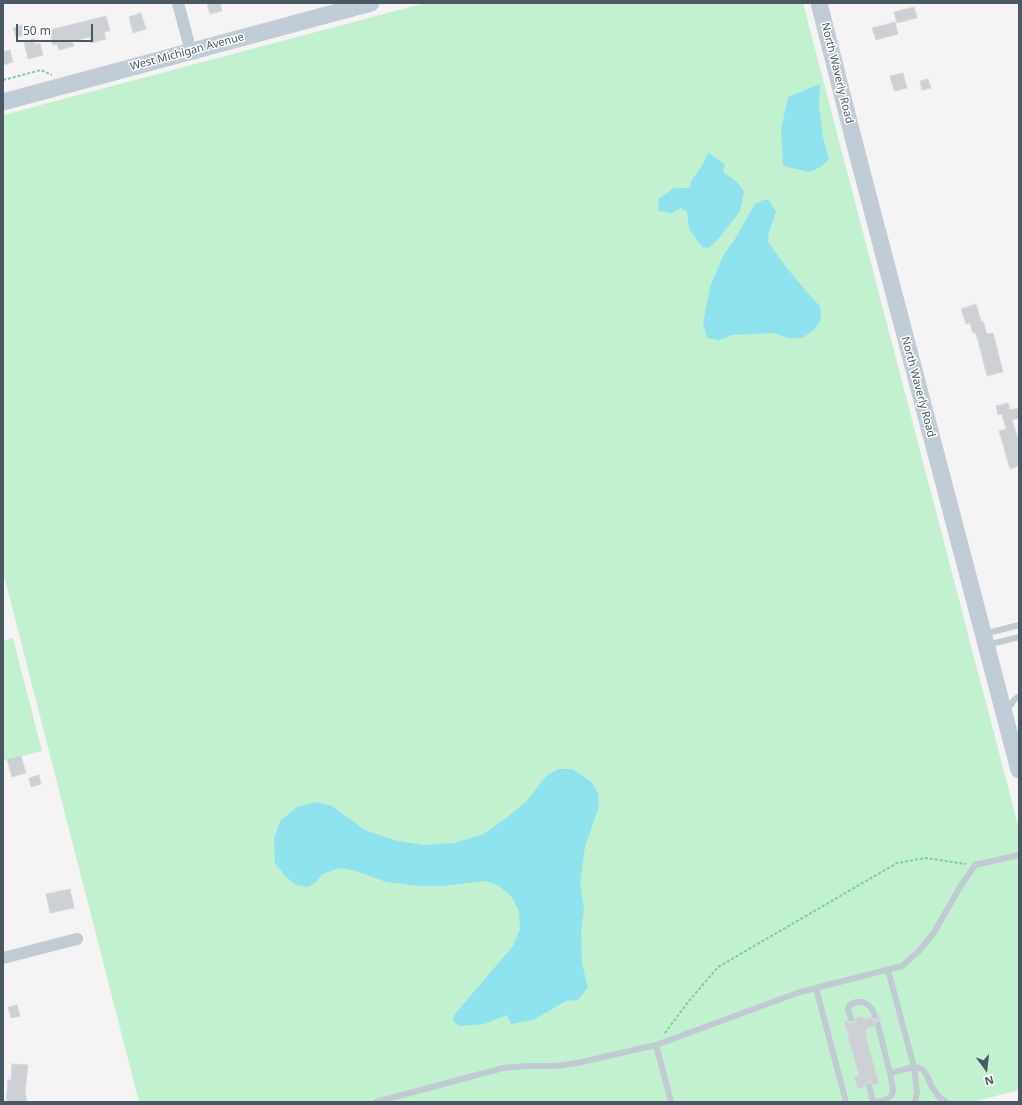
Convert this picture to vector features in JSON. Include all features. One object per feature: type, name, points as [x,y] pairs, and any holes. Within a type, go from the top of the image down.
[{"type":"main road","name":"West Michigan Avenue","points":[[3,102],[371,3]]},
{"type":"main road","name":"North Waverly Road","points":[[819,3],[1019,770]]},
{"type":"street","points":[[178,3],[191,52]]},
{"type":"street","points":[[3,958],[77,939]]},
{"type":"lane","points":[[984,640],[1019,626]]},
{"type":"lane","points":[[984,640],[1019,637]]},
{"type":"lane","points":[[1004,713],[1019,696]]},
{"type":"lane","points":[[376,1102],[504,1068],[577,1064],[656,1045],[800,992],[902,966],[919,951],[934,934],[960,887],[975,865],[1019,855]]},
{"type":"lane","points":[[888,970],[914,1067],[917,1093],[915,1102]]},
{"type":"lane","points":[[816,988],[846,1102]]},
{"type":"lane","points":[[851,1019],[848,1010],[849,1006],[857,1002],[868,1005],[872,1009],[875,1016]]},
{"type":"lane","points":[[876,1102],[886,1100],[892,1095],[893,1088],[878,1025]]},
{"type":"lane","points":[[656,1045],[671,1102]]},
{"type":"lane","points":[[890,1073],[914,1067],[922,1070],[926,1074],[938,1096],[946,1102]]},
{"type":"lane","points":[[869,1086],[873,1102]]},
{"type":"path","points":[[656,1045],[688,1002],[718,968],[897,864],[925,858],[975,865]]},
{"type":"green space","points":[[425,3],[803,3],[1019,829],[1019,1090],[973,1102],[139,1102],[3,572],[3,115]]},
{"type":"green space","points":[[13,638],[42,751],[3,761],[3,641]]},
{"type":"water","points":[[820,84],[819,106],[823,137],[829,159],[821,167],[809,172],[783,166],[781,130],[788,97]]},
{"type":"water","points":[[708,153],[725,164],[723,172],[737,182],[744,192],[740,211],[720,237],[709,248],[702,247],[689,229],[687,212],[681,208],[671,213],[659,211],[658,199],[674,188],[689,188],[693,178],[702,166]]},
{"type":"water","points":[[763,200],[769,200],[776,212],[769,232],[768,242],[786,267],[820,306],[821,320],[813,331],[802,338],[788,338],[774,333],[732,335],[719,340],[707,338],[703,323],[710,287],[724,254],[735,239],[755,204]]},
{"type":"water","points":[[558,769],[572,769],[593,783],[598,794],[599,806],[585,847],[580,883],[584,910],[581,931],[582,964],[588,987],[578,1000],[566,1001],[533,1020],[511,1024],[507,1015],[484,1024],[460,1026],[453,1020],[454,1015],[513,946],[520,929],[519,911],[511,896],[499,886],[486,881],[443,886],[418,886],[386,882],[356,871],[340,868],[322,874],[316,882],[308,887],[296,885],[286,877],[275,863],[274,839],[280,821],[297,807],[317,802],[332,806],[365,830],[394,840],[423,845],[454,843],[484,834],[527,801],[546,776]]},
{"type":"building","points":[[207,3],[220,3],[222,11],[210,14]]},
{"type":"building","points":[[914,7],[917,18],[897,23],[894,12]]},
{"type":"building","points":[[141,13],[146,29],[133,33],[129,17]]},
{"type":"building","points":[[106,16],[110,31],[104,32],[106,39],[91,43],[90,37],[72,41],[74,46],[59,50],[57,44],[53,45],[49,30]]},
{"type":"building","points":[[895,22],[898,34],[876,40],[872,28]]},
{"type":"building","points":[[22,25],[25,35],[16,37],[13,28]]},
{"type":"building","points":[[34,39],[35,44],[40,43],[43,55],[28,59],[24,42]]},
{"type":"building","points":[[10,50],[13,62],[3,65],[3,52]]},
{"type":"building","points":[[903,73],[907,88],[894,91],[890,76]]},
{"type":"building","points":[[928,79],[931,88],[922,90],[920,81]]},
{"type":"building","points":[[976,304],[987,334],[993,333],[1003,372],[987,376],[976,333],[973,333],[970,323],[966,324],[961,309]]},
{"type":"building","points":[[1008,403],[1010,410],[1019,408],[1019,418],[1012,420],[1019,442],[1019,466],[1010,469],[999,431],[1006,429],[1002,414],[998,415],[996,406]]},
{"type":"building","points":[[21,756],[26,773],[12,777],[7,759]]},
{"type":"building","points":[[39,775],[41,784],[31,787],[29,778]]},
{"type":"building","points":[[70,889],[74,908],[50,913],[46,894]]},
{"type":"building","points":[[17,1005],[20,1016],[11,1018],[8,1007]]},
{"type":"building","points":[[880,1015],[882,1024],[880,1021],[875,1022],[874,1026],[867,1028],[866,1037],[879,1084],[873,1085],[871,1082],[868,1082],[865,1084],[865,1087],[858,1089],[854,1077],[859,1076],[844,1021],[847,1020],[848,1023],[852,1023],[855,1022],[855,1018],[862,1016],[864,1019],[871,1017],[873,1020],[876,1020]]},
{"type":"building","points":[[12,1064],[28,1065],[25,1091],[27,1102],[6,1102],[8,1080],[11,1080]]}]
